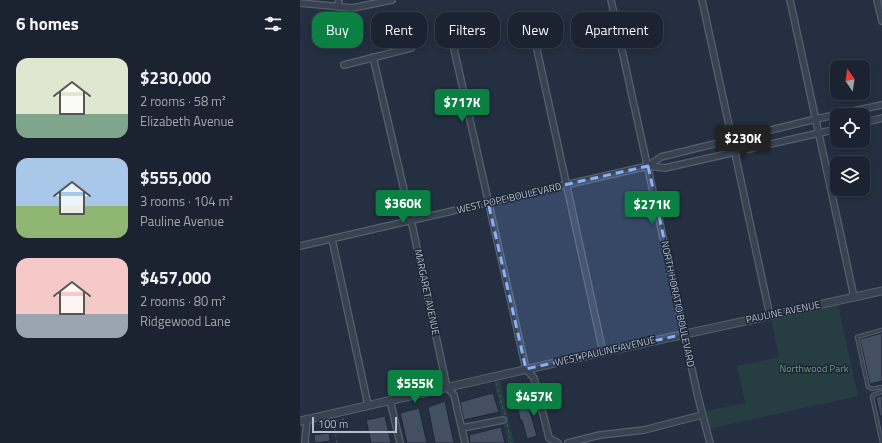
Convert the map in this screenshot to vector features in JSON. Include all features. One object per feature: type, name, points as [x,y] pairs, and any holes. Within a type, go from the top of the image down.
[{"type":"street","points":[[300,3],[339,3],[361,7],[392,0]]},
{"type":"street","name":"NORTH HORATIO BOULEVARD","points":[[611,0],[702,415],[710,443]]},
{"type":"street","points":[[702,0],[770,316]]},
{"type":"street","points":[[790,0],[854,297]]},
{"type":"street","points":[[878,0],[882,21]]},
{"type":"street","points":[[344,65],[411,48]]},
{"type":"street","points":[[454,48],[526,369],[534,378],[549,438],[558,443]]},
{"type":"street","points":[[537,48],[603,352]]},
{"type":"street","name":"MARGARET AVENUE","points":[[373,57],[411,220],[447,387],[454,395],[466,443]]},
{"type":"street","name":"WEST POPE BOULEVARD","points":[[648,166],[661,157],[816,119],[882,105]]},
{"type":"street","points":[[870,121],[882,118]]},
{"type":"street","name":"WEST POPE BOULEVARD","points":[[300,246],[648,166],[665,168],[830,131]]},
{"type":"street","points":[[332,239],[368,405]]},
{"type":"street","name":"PAULINE AVENUE","points":[[685,334],[882,291]]},
{"type":"street","name":"WEST PAULINE AVENUE","points":[[526,369],[685,334]]},
{"type":"street","points":[[306,443],[307,428],[304,420],[526,369]]},
{"type":"street","points":[[390,400],[400,443]]},
{"type":"street","points":[[568,443],[600,435],[644,430],[702,415]]},
{"type":"street","points":[[462,428],[503,420]]},
{"type":"lane","points":[[882,330],[858,336],[857,339],[868,387],[872,389],[882,387]]},
{"type":"lane","points":[[882,392],[873,395],[872,397],[882,443]]},
{"type":"path","points":[[494,376],[511,443]]},
{"type":"path","points":[[307,428],[347,419],[354,408]]},
{"type":"path","points":[[334,422],[337,443]]},
{"type":"highlighted area","points":[[648,166],[685,334],[526,369],[488,202]]},
{"type":"green space","name":"Northwood Park","points":[[838,305],[858,396],[709,429],[706,411],[745,403],[737,366],[779,357],[771,319]]},
{"type":"green space","points":[[500,380],[514,443],[508,443],[494,381]]},
{"type":"building","points":[[882,333],[882,381],[870,384],[860,339]]},
{"type":"building","points":[[523,388],[537,436],[527,439],[522,420],[520,420],[515,390]]},
{"type":"building","points":[[493,393],[499,412],[464,420],[460,402]]},
{"type":"building","points":[[882,396],[882,416],[880,416],[876,397]]},
{"type":"building","points":[[445,401],[454,443],[435,443],[428,407]]},
{"type":"building","points":[[419,408],[427,443],[407,443],[400,413]]},
{"type":"building","points":[[385,416],[391,443],[371,443],[366,420]]},
{"type":"building","points":[[501,427],[505,443],[470,443],[469,435]]},
{"type":"building","points":[[329,433],[330,441],[315,443],[314,435]]}]
